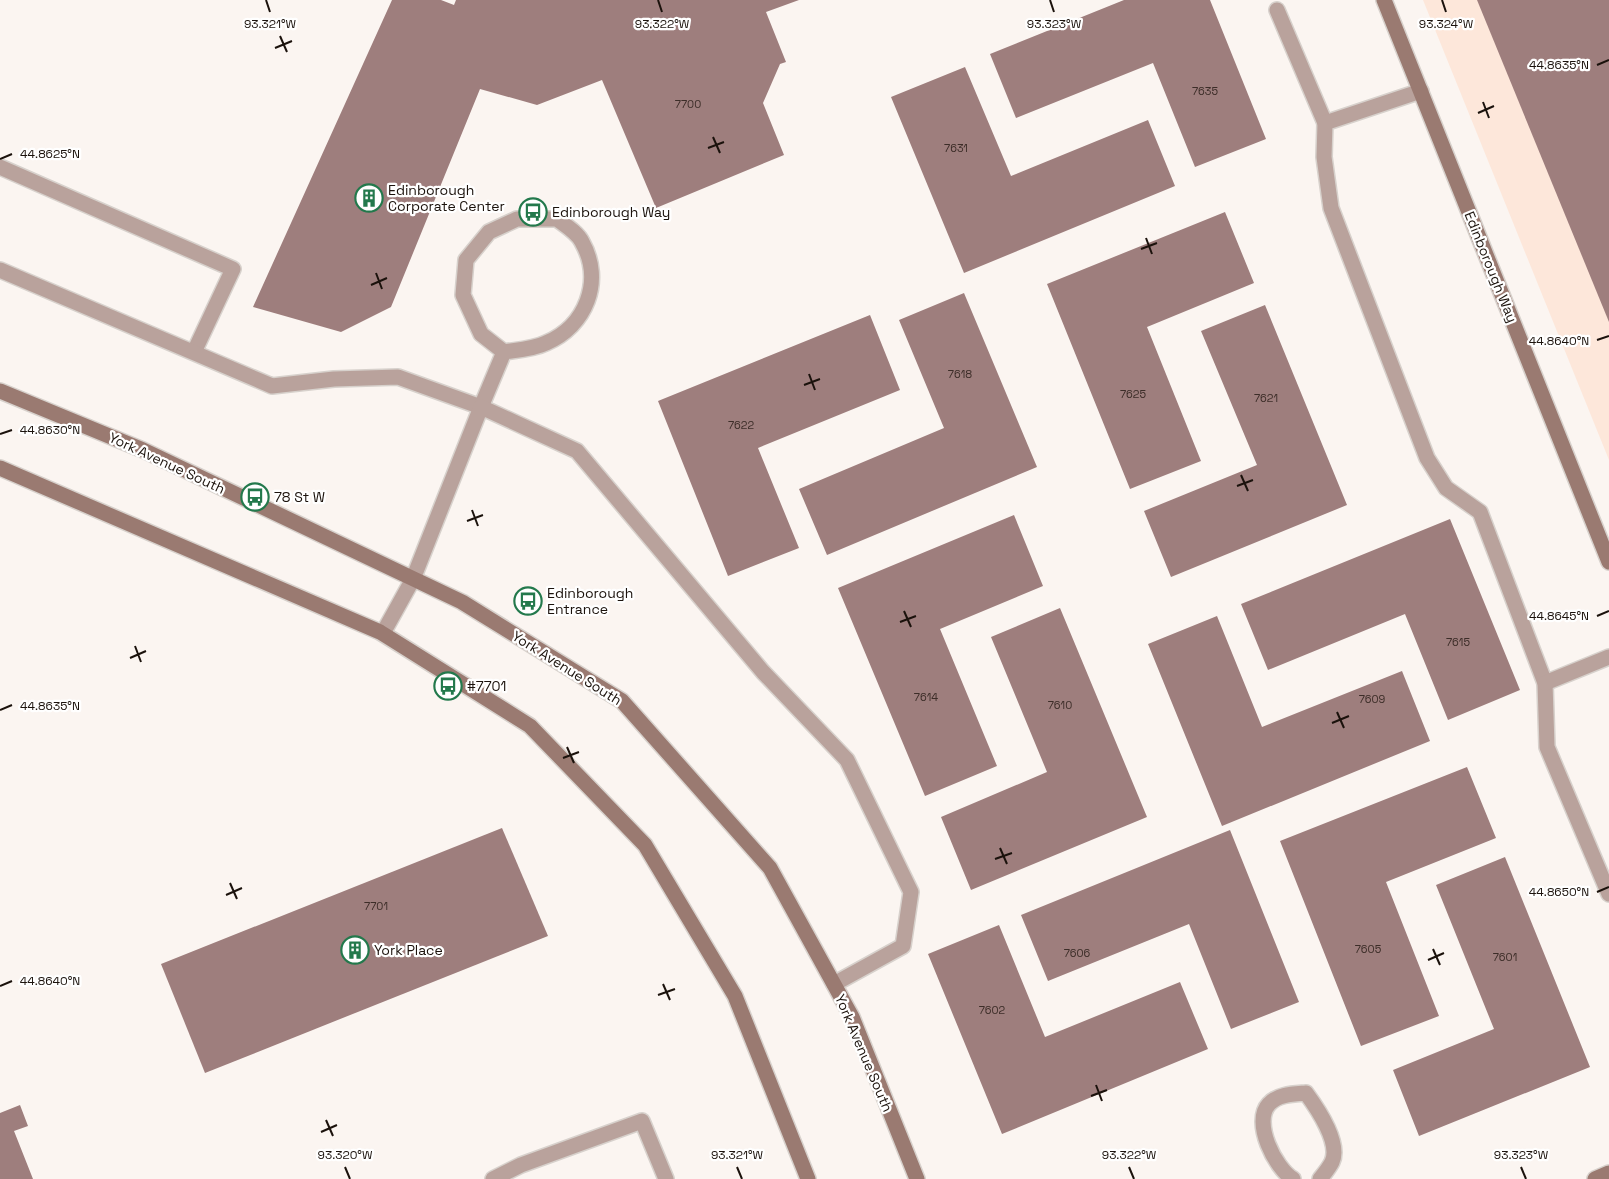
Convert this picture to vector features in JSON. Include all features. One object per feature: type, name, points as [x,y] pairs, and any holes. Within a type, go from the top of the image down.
[{"type":"street","name":"Edinborough Way","points":[[1384,0],[1609,562]]},
{"type":"street","name":"York Avenue South","points":[[0,391],[143,450],[462,602],[622,701],[770,868],[852,1017],[917,1179]]},
{"type":"street","points":[[0,468],[383,633],[530,726],[645,845],[735,996],[808,1179]]},
{"type":"street","points":[[1595,1179],[1609,1173]]},
{"type":"lane","points":[[1277,10],[1325,123],[1324,157],[1331,208],[1427,458],[1446,488],[1480,512],[1545,684],[1547,747],[1609,894]]},
{"type":"lane","points":[[1325,123],[1420,91]]},
{"type":"lane","points":[[0,167],[233,268],[194,352]]},
{"type":"lane","points":[[517,219],[557,219],[582,241],[593,270],[589,298],[575,325],[546,344],[504,352],[481,334],[463,295],[466,260],[489,232],[517,219]]},
{"type":"lane","points":[[0,270],[272,386],[334,379],[398,377],[481,406],[577,451],[763,672],[847,760],[911,892],[903,946],[834,984]]},
{"type":"lane","points":[[383,633],[413,579],[504,352]]},
{"type":"lane","points":[[1545,684],[1609,657]]},
{"type":"lane","points":[[1293,1179],[1278,1165],[1266,1139],[1262,1116],[1270,1103],[1288,1094],[1306,1093],[1321,1114],[1332,1142],[1333,1161],[1320,1179]]},
{"type":"lane","points":[[493,1179],[521,1165],[642,1121],[666,1179]]},
{"type":"shaded area","points":[[1423,0],[1609,0],[1609,460]]},
{"type":"building","points":[[392,0],[441,0],[454,5],[456,0],[799,0],[766,12],[786,62],[780,64],[763,103],[784,155],[656,208],[602,80],[537,105],[480,89],[391,307],[341,332],[253,307]]},
{"type":"building","points":[[1124,0],[1210,0],[1266,139],[1195,167],[1153,63],[1016,118],[990,54]]},
{"type":"building","points":[[1477,0],[1609,0],[1609,322]]},
{"type":"building","points":[[965,67],[1011,176],[1148,120],[1175,186],[964,273],[891,97]]},
{"type":"building","points":[[1225,212],[1254,283],[1147,327],[1201,461],[1130,489],[1047,284]]},
{"type":"building","points":[[964,293],[1037,467],[827,555],[799,489],[944,428],[899,320]]},
{"type":"building","points":[[1265,305],[1347,505],[1171,577],[1144,511],[1257,465],[1201,331]]},
{"type":"building","points":[[870,315],[900,390],[758,448],[799,548],[728,576],[658,401]]},
{"type":"building","points":[[1014,515],[1043,586],[940,629],[997,766],[925,796],[838,588]]},
{"type":"building","points":[[1450,519],[1520,690],[1448,720],[1405,614],[1268,670],[1241,604]]},
{"type":"building","points":[[1060,608],[1147,817],[971,890],[941,817],[1047,772],[991,637]]},
{"type":"building","points":[[1217,616],[1262,727],[1402,671],[1430,741],[1222,826],[1148,644]]},
{"type":"building","points":[[1467,767],[1496,838],[1386,882],[1439,1016],[1361,1046],[1280,841]]},
{"type":"building","name":"York Place","points":[[502,828],[548,936],[205,1073],[161,964]]},
{"type":"building","points":[[1230,830],[1299,1002],[1231,1029],[1189,924],[1048,981],[1021,915]]},
{"type":"building","points":[[1505,857],[1590,1067],[1419,1136],[1393,1070],[1494,1029],[1436,885]]},
{"type":"building","points":[[999,925],[1045,1037],[1180,982],[1208,1049],[1002,1134],[928,954]]},
{"type":"building","points":[[20,1105],[28,1126],[14,1131],[33,1179],[0,1179],[0,1113]]},
{"type":"place","name":"Edinborough Corporate Center","points":[[369,198]]},
{"type":"place","name":"Edinborough Way","points":[[533,212]]},
{"type":"place","name":"78 St W","points":[[255,497]]},
{"type":"place","name":"Edinborough Entrance","points":[[528,601]]},
{"type":"place","name":"#7701","points":[[448,686]]},
{"type":"place","name":"York Place","points":[[355,950]]}]
